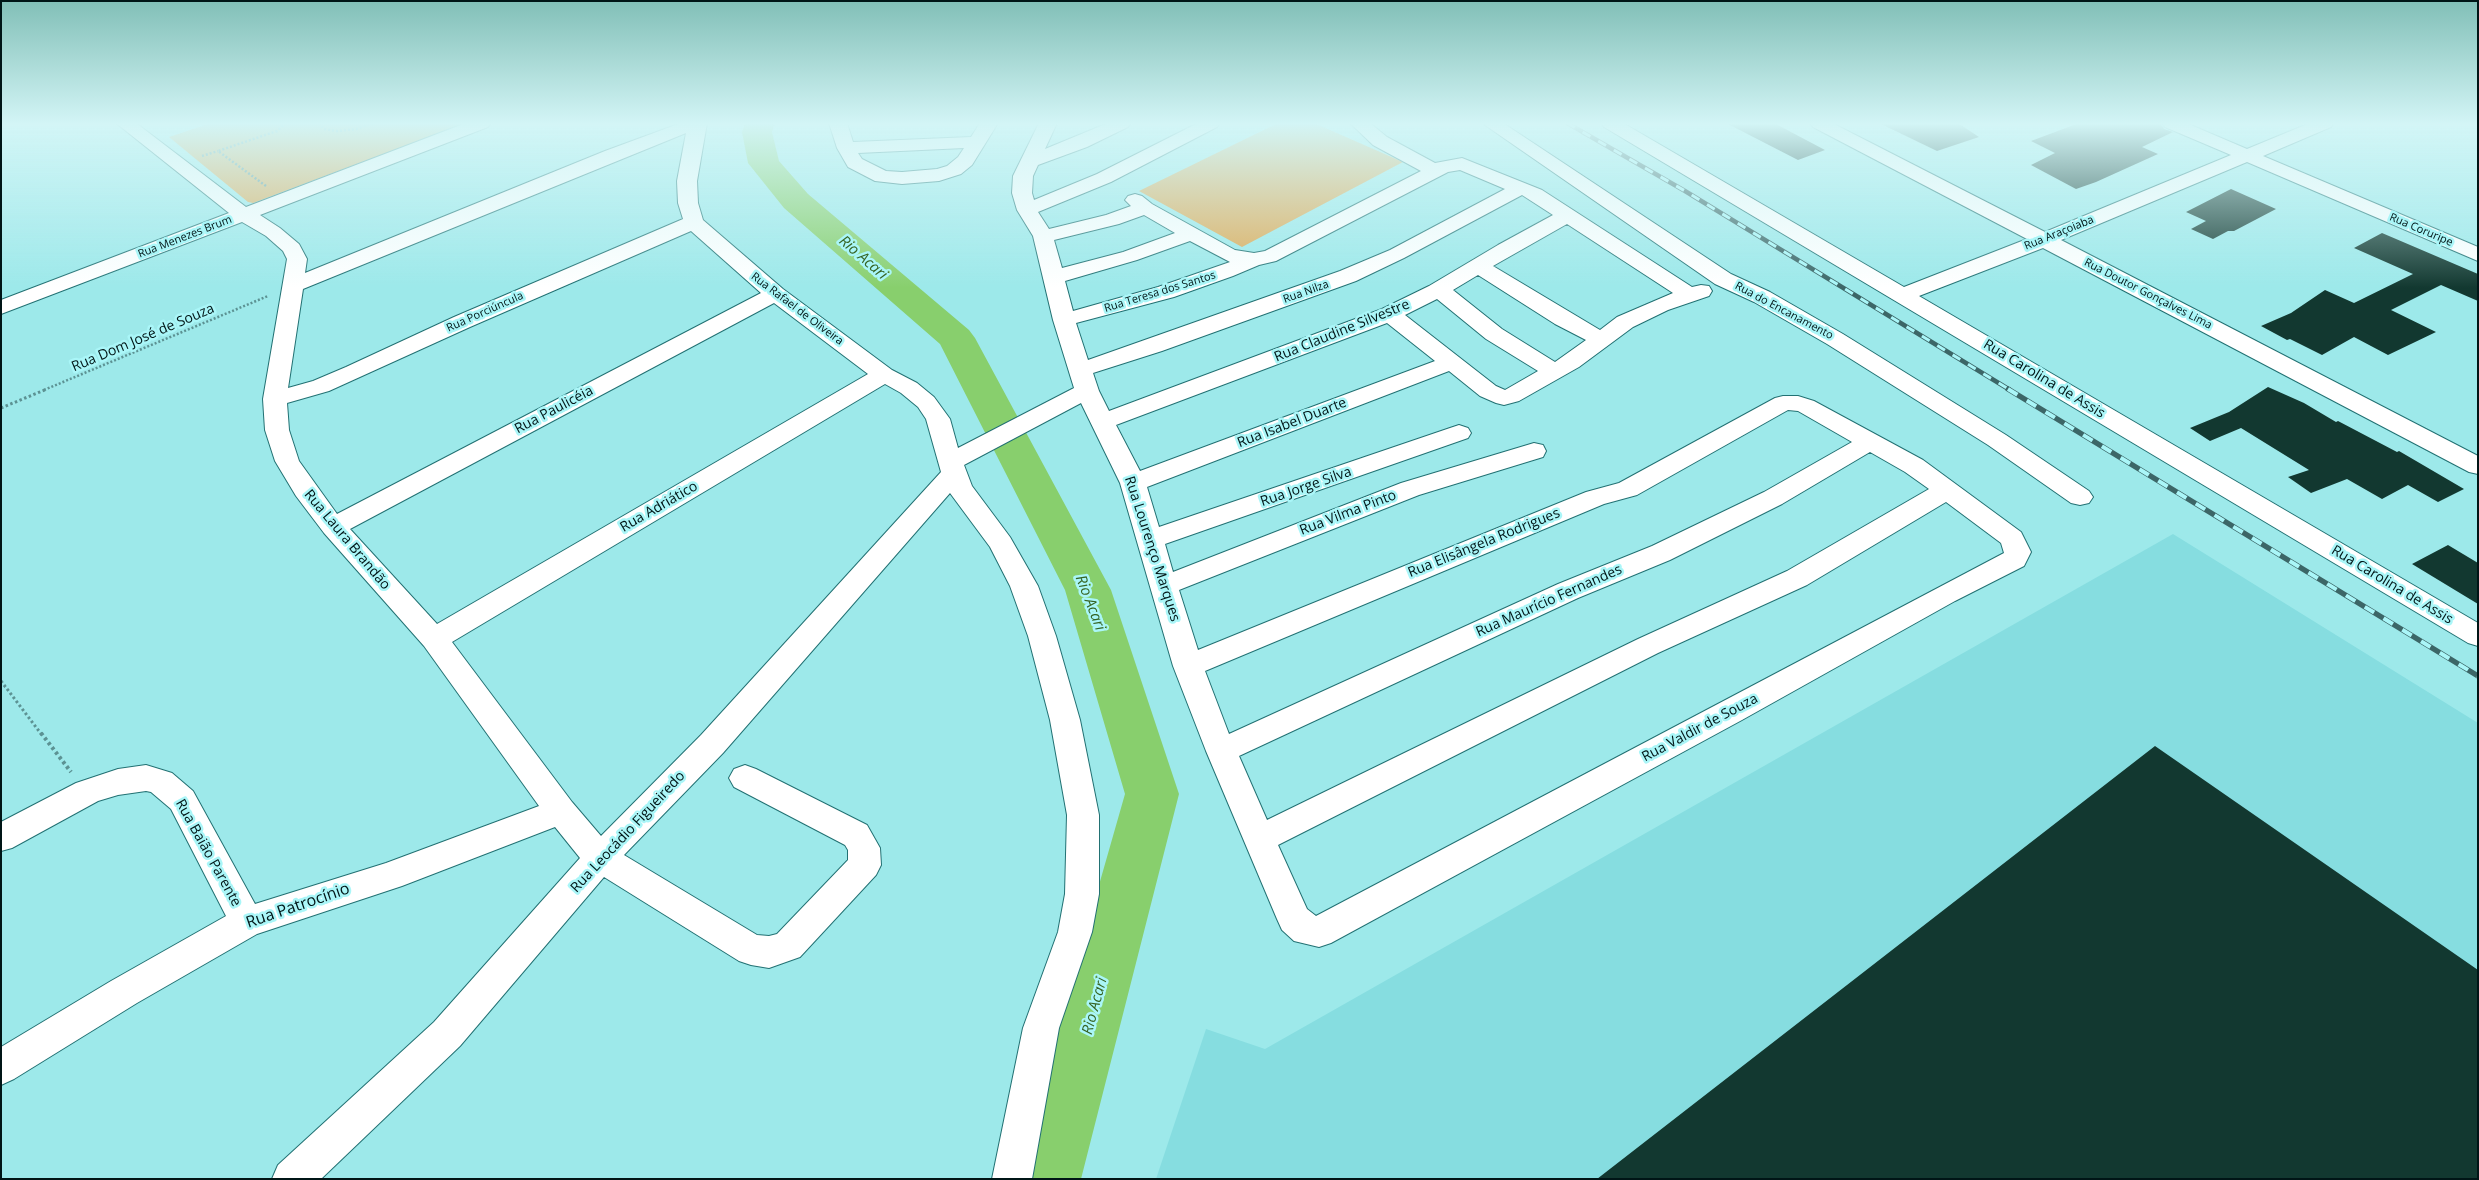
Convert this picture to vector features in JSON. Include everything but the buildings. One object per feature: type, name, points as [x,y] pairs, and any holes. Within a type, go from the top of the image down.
[{"type":"street","name":"Rua Laura Brandão","points":[[196,178],[243,214],[273,232],[292,248],[297,259],[275,399],[277,430],[287,461],[304,490],[333,527],[434,639],[561,811],[600,858],[751,950],[769,952],[788,946],[864,865],[864,848],[856,835],[745,778]]},
{"type":"street","name":"Rua Menezes Brum","points":[[1,308],[338,178]]},
{"type":"street","points":[[292,286],[556,178]]},
{"type":"street","points":[[687,178],[688,202],[694,222]]},
{"type":"street","name":"Rua Lourenço Marques","points":[[1023,178],[1022,193],[1027,210],[1043,236],[1064,320],[1083,381],[1133,483],[1166,585],[1188,666],[1221,751],[1294,919]]},
{"type":"street","points":[[1027,210],[1104,178]]},
{"type":"street","points":[[1043,236],[1112,220],[1140,204],[1191,234],[1238,258],[1254,259],[1269,257],[1288,249],[1423,178]]},
{"type":"street","points":[[1496,178],[1535,194],[1689,294]]},
{"type":"street","name":"Rua do Encanamento","points":[[1574,178],[1732,283],[1762,297],[1835,339],[1998,440],[2080,497]]},
{"type":"street","name":"Rua Carolina de Assis","points":[[1703,178],[2478,636]]},
{"type":"street","name":"Rua Doutor Gonçalves Lima","points":[[1925,178],[2478,466]]},
{"type":"street","name":"Rua Araçoiaba","points":[[1903,296],[2044,240],[2191,178]]},
{"type":"street","name":"Rua Coruripe","points":[[2300,178],[2478,254]]},
{"type":"street","name":"Rua Nilza","points":[[959,462],[1060,405],[1083,381],[1154,346],[1357,272],[1397,254],[1521,188]]},
{"type":"street","name":"Rua Claudine Silvestre","points":[[1103,422],[1390,314],[1439,290],[1568,215]]},
{"type":"street","name":"Rua Rafael de Oliveira","points":[[694,222],[731,257],[775,294],[884,375],[909,388],[926,402],[938,419],[959,462],[960,488],[1000,543],[1027,595],[1042,636],[1066,720],[1083,815],[1082,894],[1075,932],[1041,1028],[1012,1179]]},
{"type":"street","name":"Rua Porciúncula","points":[[275,399],[321,386],[462,322],[694,222]]},
{"type":"street","points":[[1054,277],[1130,256],[1191,234]]},
{"type":"street","name":"Rua Teresa dos Santos","points":[[1064,320],[1166,292],[1226,272],[1254,259]]},
{"type":"street","points":[[1479,266],[1563,319],[1602,340]]},
{"type":"street","points":[[1390,314],[1450,363],[1495,395],[1508,398],[1602,340],[1625,322],[1689,294],[1732,283]]},
{"type":"street","points":[[1439,290],[1494,334],[1554,371]]},
{"type":"street","name":"Rua Paulicéia","points":[[333,527],[775,294]]},
{"type":"street","name":"Rua Isabel Duarte","points":[[1133,483],[1450,363]]},
{"type":"street","name":"Rua Adriático","points":[[434,639],[884,375]]},
{"type":"street","name":"Rua Valdir de Souza","points":[[1294,919],[1306,930],[1319,932],[1731,712],[1945,594],[2014,559],[2018,552],[2012,538],[1914,466],[1806,406],[1791,403],[1774,408]]},
{"type":"street","name":"Rua Elisângela Rodrigues","points":[[1188,666],[1595,498],[1628,488],[1774,408]]},
{"type":"street","name":"Rua Jorge Silva","points":[[1152,539],[1459,433]]},
{"type":"street","name":"Rua Maurício Fernandes","points":[[1221,751],[1568,591],[1661,553],[1774,498],[1871,441]]},
{"type":"street","name":"Rua Vilma Pinto","points":[[1166,585],[1410,489],[1534,451]]},
{"type":"street","name":"Rua Leocádio Figueiredo","points":[[292,1179],[447,1034],[600,858],[712,744],[959,462]]},
{"type":"street","points":[[1259,839],[1648,646],[1797,578],[1947,490]]},
{"type":"street","name":"Rua Baião Parente","points":[[1,838],[87,792],[118,782],[146,778],[161,782],[182,800],[247,922]]},
{"type":"street","name":"Rua Patrocínio","points":[[1,1067],[124,992],[247,922],[390,876],[561,811]]},
{"type":"path","points":[[255,178],[283,199]]},
{"type":"path","name":"Rua Dom José de Souza","points":[[1,408],[292,286]]},
{"type":"path","points":[[1,682],[87,792]]},
{"type":"shaded area","points":[[219,178],[319,178],[253,203],[248,202]]},
{"type":"shaded area","points":[[1165,178],[1373,178],[1242,247],[1139,191]]},
{"type":"shaded area","points":[[2173,534],[2478,723],[2478,1179],[1156,1179],[1206,1029],[1265,1049]]},
{"type":"waterway","name":"Rio Acari","points":[[777,178],[796,201],[956,338],[1088,590],[1152,794],[1048,1179]]},
{"type":"railway","points":[[1663,178],[2010,390]]},
{"type":"railway","points":[[2008,389],[2478,676]]}]
